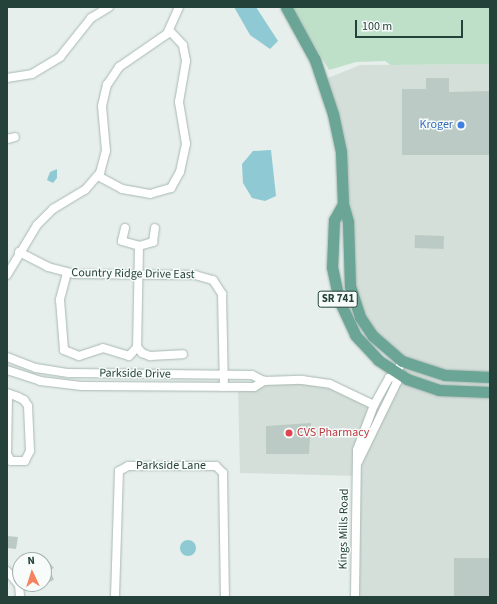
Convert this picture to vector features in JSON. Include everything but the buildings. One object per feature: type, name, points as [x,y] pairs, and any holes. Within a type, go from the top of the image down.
[{"type":"main road","name":"SR 741","points":[[286,7],[315,60],[333,114],[341,152],[343,204],[348,222],[350,286],[358,311],[373,336],[402,361],[445,375],[490,377]]},
{"type":"main road","name":"SR 741","points":[[343,204],[334,220],[332,267],[339,300],[355,335],[378,360],[396,375],[439,390],[490,392]]},
{"type":"street","points":[[7,78],[32,74],[60,57],[91,18],[109,7]]},
{"type":"street","points":[[7,275],[19,252],[44,217],[85,190],[98,176],[106,151],[102,106],[107,85],[119,67],[170,31],[179,7]]},
{"type":"street","points":[[98,176],[122,189],[150,194],[171,188],[180,172],[186,144],[178,102],[186,61],[182,45],[170,31]]},
{"type":"street","points":[[125,228],[122,241],[139,246],[153,242],[156,228]]},
{"type":"street","points":[[139,246],[137,347],[142,353],[150,356],[183,354]]},
{"type":"street","name":"Country Ridge Drive East","points":[[19,252],[67,273],[138,276],[195,275],[217,284],[223,314],[224,387]]},
{"type":"street","points":[[67,273],[60,300],[64,350],[79,356],[103,348],[129,356],[137,347]]},
{"type":"street","name":"Parkside Drive","points":[[7,357],[36,368],[69,373],[252,375],[264,381],[330,384],[374,405]]},
{"type":"street","name":"Kings Mills Road","points":[[358,462],[397,382],[396,375],[402,361]]},
{"type":"street","name":"Parkside Drive","points":[[7,370],[61,384],[254,387],[264,381]]},
{"type":"street","name":"Kings Mills Road","points":[[355,597],[357,450],[374,405],[389,378],[396,375]]},
{"type":"street","points":[[7,394],[24,400],[28,406],[30,451],[25,461],[11,461],[8,454],[7,394]]},
{"type":"street","name":"Parkside Lane","points":[[115,597],[119,471],[128,466],[216,466],[223,473],[225,597]]},
{"type":"street","points":[[7,571],[19,585],[20,597]]},
{"type":"shaded area","points":[[490,64],[490,597],[355,597],[358,476],[240,473],[238,387],[264,381],[330,384],[381,409],[402,361],[390,352],[355,305],[342,173],[323,80],[360,65]]},
{"type":"green space","points":[[292,7],[490,7],[490,64],[391,65],[385,61],[356,62],[329,70]]},
{"type":"water","points":[[234,7],[256,7],[278,41],[270,49],[250,35]]},
{"type":"water","points":[[271,150],[276,196],[265,201],[252,198],[243,183],[242,164],[253,151]]},
{"type":"water","points":[[57,169],[57,178],[53,183],[47,180],[50,172]]},
{"type":"water","points":[[188,540],[195,545],[196,548],[191,555],[188,556],[181,551],[180,548],[185,541]]},
{"type":"place","name":"Kroger","points":[[461,125]]},
{"type":"place","name":"CVS Pharmacy","points":[[289,433]]}]
